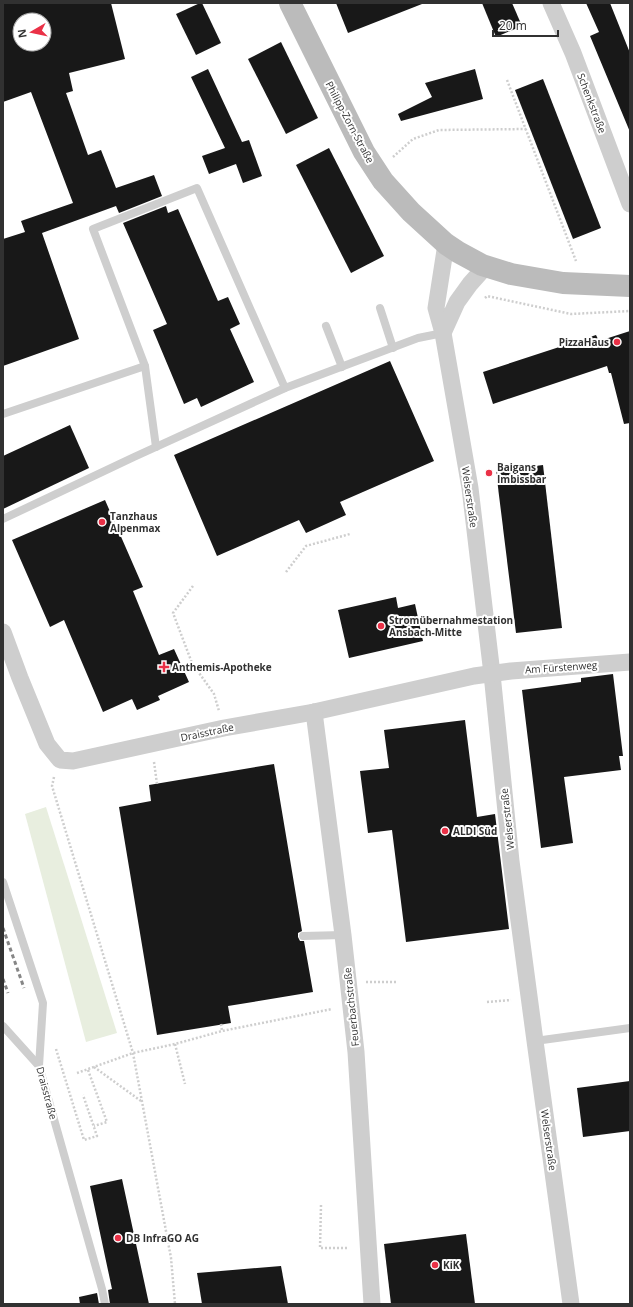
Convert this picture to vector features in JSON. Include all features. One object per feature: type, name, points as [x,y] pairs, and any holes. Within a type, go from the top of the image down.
[{"type":"main road","name":"Philipp-Zorn-Straße","points":[[290,3],[364,152],[383,181],[411,212],[446,244],[458,252],[486,266],[511,274],[557,282],[630,286]]},
{"type":"street","name":"Schenkstraße","points":[[551,3],[573,53],[630,204]]},
{"type":"street","name":"Welserstraße","points":[[446,244],[436,308],[443,333],[470,488],[534,1041],[571,1304]]},
{"type":"street","points":[[443,333],[456,302],[486,266]]},
{"type":"street","points":[[3,632],[47,744],[60,760]]},
{"type":"street","name":"Am Fürstenweg","points":[[492,674],[511,671],[630,662]]},
{"type":"street","name":"Draisstraße","points":[[60,760],[79,759],[224,728],[314,712],[466,678],[492,674]]},
{"type":"street","name":"Feuerbachstraße","points":[[314,712],[343,935],[356,1052],[372,1304]]},
{"type":"lane","points":[[156,447],[145,366],[94,230],[197,188],[285,388]]},
{"type":"lane","points":[[380,308],[393,348]]},
{"type":"lane","points":[[326,326],[342,367]]},
{"type":"lane","points":[[3,519],[285,388],[418,338],[443,333]]},
{"type":"lane","points":[[3,414],[145,366]]},
{"type":"lane","name":"Draisstraße","points":[[3,882],[43,1003],[39,1066],[106,1304]]},
{"type":"lane","points":[[303,936],[343,935]]},
{"type":"lane","points":[[3,1026],[39,1066]]},
{"type":"lane","points":[[534,1041],[630,1028]]},
{"type":"path","points":[[507,80],[576,262]]},
{"type":"path","points":[[393,157],[413,139],[439,130],[526,129]]},
{"type":"path","points":[[482,300],[487,296],[571,314],[630,311]]},
{"type":"path","points":[[286,572],[306,546],[350,534]]},
{"type":"path","points":[[193,586],[173,613],[192,663],[214,694],[224,728]]},
{"type":"path","points":[[60,760],[52,786],[132,1053],[171,1258],[175,1304]]},
{"type":"path","points":[[348,982],[396,982]]},
{"type":"path","points":[[77,1073],[132,1053],[175,1044],[222,1031],[351,1006]]},
{"type":"path","points":[[221,1024],[222,1031]]},
{"type":"path","points":[[175,1044],[185,1084]]},
{"type":"path","points":[[56,1049],[84,1140],[98,1136],[83,1095]]},
{"type":"path","points":[[94,1067],[141,1102]]},
{"type":"path","points":[[88,1070],[107,1122],[94,1126]]},
{"type":"path","points":[[321,1205],[320,1248],[368,1249]]},
{"type":"green space","points":[[46,807],[117,1033],[86,1042],[25,814]]},
{"type":"building","points":[[3,3],[111,3],[125,59],[69,73],[73,91],[66,93],[88,155],[101,150],[116,188],[154,175],[162,196],[119,213],[116,206],[42,233],[79,339],[3,366],[3,239],[25,232],[21,221],[73,203],[31,92],[3,102]]},
{"type":"building","points":[[202,3],[221,43],[196,55],[176,14]]},
{"type":"building","points":[[336,3],[422,3],[422,4],[348,33]]},
{"type":"building","points":[[482,3],[512,3],[522,26],[496,37]]},
{"type":"building","points":[[586,3],[610,3],[630,53],[630,132],[590,36],[599,32]]},
{"type":"building","points":[[281,42],[318,118],[286,134],[248,59]]},
{"type":"building","points":[[208,69],[242,142],[249,140],[262,176],[243,183],[236,164],[209,174],[202,156],[225,148],[191,77]]},
{"type":"building","points":[[475,69],[483,99],[401,121],[398,114],[432,97],[425,83]]},
{"type":"building","points":[[543,79],[601,228],[573,239],[515,90]]},
{"type":"building","points":[[329,148],[384,256],[351,273],[296,165]]},
{"type":"building","points":[[166,206],[168,213],[178,209],[218,301],[228,297],[240,324],[230,329],[254,382],[201,407],[197,398],[184,404],[153,330],[167,324],[123,223]]},
{"type":"building","points":[[630,331],[630,423],[624,424],[611,373],[609,373],[607,366],[493,404],[483,372],[596,335],[599,341]]},
{"type":"building","points":[[390,361],[434,461],[340,502],[346,515],[306,533],[299,520],[217,556],[174,455]]},
{"type":"building","points":[[70,425],[89,468],[3,509],[3,456]]},
{"type":"building","points":[[543,465],[562,628],[516,633],[496,471]]},
{"type":"building","points":[[105,500],[143,587],[133,591],[159,655],[174,649],[189,682],[158,696],[160,700],[137,710],[132,699],[103,712],[64,620],[50,627],[12,540]]},
{"type":"building","name":"Stromübernahmestation Ansbach-Mitte","points":[[396,597],[398,608],[415,604],[423,641],[349,658],[338,610]]},
{"type":"building","points":[[613,674],[623,756],[619,756],[621,770],[564,777],[573,843],[541,848],[522,690],[581,682],[581,678]]},
{"type":"building","name":"ALDI Süd","points":[[465,720],[477,817],[495,814],[509,929],[406,942],[392,830],[368,833],[360,771],[389,768],[384,730]]},
{"type":"building","points":[[274,764],[302,931],[298,933],[298,937],[300,941],[304,941],[313,992],[228,1006],[231,1023],[157,1035],[119,807],[151,801],[149,785]]},
{"type":"building","points":[[630,1081],[630,1131],[583,1137],[577,1088]]},
{"type":"building","name":"DB InfraGO AG","points":[[122,1179],[149,1304],[110,1304],[108,1290],[112,1289],[90,1186]]},
{"type":"building","points":[[466,1234],[475,1304],[391,1304],[384,1244]]},
{"type":"building","points":[[281,1266],[288,1304],[202,1304],[197,1273]]},
{"type":"building","points":[[97,1293],[99,1304],[80,1304],[79,1297]]},
{"type":"railway","points":[[3,928],[24,988]]},
{"type":"railway","points":[[3,979],[8,993]]},
{"type":"place","name":"PizzaHaus","points":[[617,342]]},
{"type":"place","name":"Baigans Imbissbar","points":[[489,473]]},
{"type":"place","name":"Tanzhaus Alpenmax","points":[[102,522]]},
{"type":"place","name":"Stromübernahmestation Ansbach-Mitte","points":[[381,626]]},
{"type":"place","name":"Anthemis-Apotheke","points":[[164,667]]},
{"type":"place","name":"ALDI Süd","points":[[445,831]]},
{"type":"place","name":"DB InfraGO AG","points":[[118,1238]]},
{"type":"place","name":"KiK","points":[[435,1265]]}]
